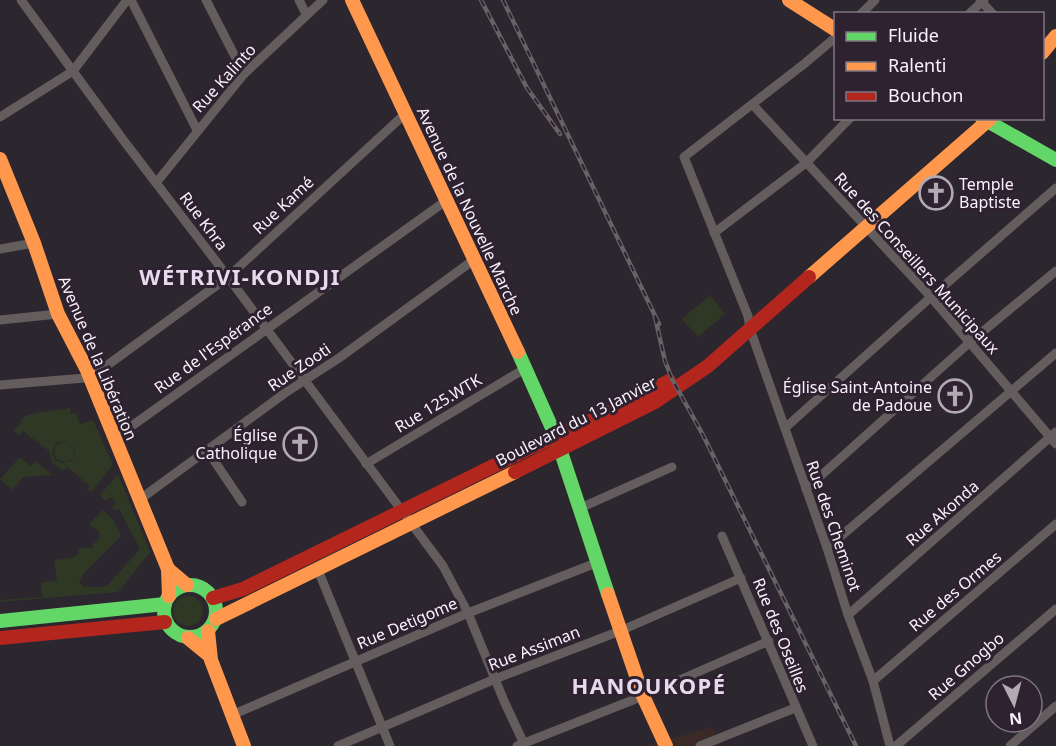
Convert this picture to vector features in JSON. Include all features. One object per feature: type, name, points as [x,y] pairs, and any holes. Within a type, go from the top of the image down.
[{"type":"main road","name":"Avenue de la Nouvelle Marche","points":[[352,0],[526,368],[556,437],[596,563],[643,696],[666,746]]},
{"type":"main road","points":[[797,3],[834,29]]},
{"type":"main road","points":[[1044,36],[1056,21]]},
{"type":"main road","points":[[1044,51],[1056,36]]},
{"type":"main road","name":"Boulevard du 13 Janvier","points":[[863,223],[972,120]]},
{"type":"main road","name":"Boulevard du 13 Janvier","points":[[216,619],[318,570],[405,518],[556,437],[672,380],[749,323],[986,120]]},
{"type":"main road","points":[[989,120],[1056,160]]},
{"type":"main road","name":"Avenue de la Libération","points":[[0,159],[34,243],[58,314],[90,377],[168,569]]},
{"type":"main road","name":"Boulevard du 13 Janvier","points":[[213,597],[243,589],[560,451],[662,398],[708,366],[749,323]]},
{"type":"main road","points":[[168,569],[187,585],[200,587],[213,597],[216,604],[216,619],[208,631],[188,638]]},
{"type":"main road","points":[[168,569],[165,621],[174,633],[188,638],[210,656]]},
{"type":"main road","points":[[165,621],[7,638],[6,621],[167,600],[174,591],[187,585]]},
{"type":"main road","points":[[208,631],[210,656],[244,746]]},
{"type":"street","name":"Rue Khra","points":[[21,0],[443,566],[468,613],[522,745]]},
{"type":"street","points":[[0,117],[73,71],[129,0],[197,130]]},
{"type":"street","points":[[206,0],[244,74]]},
{"type":"street","points":[[299,0],[306,14]]},
{"type":"street","name":"Rue Kalinto","points":[[156,183],[244,74],[323,0]]},
{"type":"street","points":[[863,12],[875,0]]},
{"type":"street","points":[[971,12],[982,1]]},
{"type":"street","points":[[753,105],[834,39]]},
{"type":"street","name":"Rue des Conseillers Municipaux","points":[[753,105],[931,297],[1054,438]]},
{"type":"street","name":"Rue des Cheminot","points":[[753,105],[684,158],[749,323],[848,615],[873,681],[890,746]]},
{"type":"street","name":"Rue Kamé","points":[[90,377],[228,277],[406,113]]},
{"type":"street","points":[[714,233],[806,164],[848,120]]},
{"type":"street","points":[[785,428],[1056,188]]},
{"type":"street","name":"Rue de l'Espérance","points":[[115,438],[447,200]]},
{"type":"street","points":[[0,249],[34,243]]},
{"type":"street","name":"Rue Zooti","points":[[139,500],[475,260]]},
{"type":"street","points":[[806,489],[969,343],[1056,271]]},
{"type":"street","points":[[0,320],[58,314]]},
{"type":"street","points":[[827,548],[1056,353]]},
{"type":"street","name":"Rue 125.WTK","points":[[366,464],[526,368]]},
{"type":"street","points":[[0,385],[90,377]]},
{"type":"street","name":"Rue Akonda","points":[[848,615],[1054,438]]},
{"type":"street","points":[[207,450],[242,502]]},
{"type":"street","points":[[578,509],[672,467]]},
{"type":"street","name":"Rue des Ormes","points":[[873,681],[1056,524]]},
{"type":"street","name":"Rue des Oseilles","points":[[722,536],[813,746]]},
{"type":"street","name":"Rue Detigome","points":[[232,715],[468,613],[596,563]]},
{"type":"street","points":[[318,570],[390,746]]},
{"type":"street","name":"Rue Assiman","points":[[338,746],[495,679],[620,631],[741,578]]},
{"type":"street","name":"Rue Gnogbo","points":[[896,746],[1056,609]]},
{"type":"street","points":[[522,745],[769,641]]},
{"type":"street","points":[[1010,746],[1056,706]]},
{"type":"street","points":[[699,746],[795,708]]},
{"type":"shaded area","points":[[712,727],[723,746],[645,746]]},
{"type":"green space","points":[[710,295],[725,314],[698,337],[682,319]]},
{"type":"green space","points":[[70,408],[71,414],[76,413],[80,424],[93,420],[113,465],[91,492],[86,490],[90,486],[67,467],[63,471],[52,463],[49,451],[23,431],[19,435],[13,430],[23,422],[18,424],[25,416]],"holes":[[[65,441],[73,446],[75,453],[71,461],[62,463],[55,460],[52,452],[57,442]]]},
{"type":"green space","points":[[60,442],[68,442],[74,448],[74,456],[68,462],[60,462],[54,456],[54,448]]},
{"type":"green space","points":[[20,457],[31,466],[35,461],[53,475],[23,477],[12,490],[0,479]]},
{"type":"green space","points":[[118,474],[150,552],[118,592],[0,602],[0,600],[42,597],[41,583],[57,580],[54,560],[79,554],[78,548],[93,548],[92,545],[99,539],[99,532],[89,524],[103,510],[114,521],[121,536],[85,572],[79,582],[84,587],[106,587],[140,549],[119,509],[115,510],[112,507],[116,503],[111,497],[106,501],[100,495]]},
{"type":"green space","points":[[188,596],[199,600],[203,611],[199,622],[188,626],[177,622],[173,611],[177,600]]},
{"type":"railway","points":[[481,0],[527,88],[560,134]]},
{"type":"railway","points":[[503,0],[659,324]]},
{"type":"railway","points":[[655,317],[665,361],[672,379],[703,435],[856,746]]},
{"type":"traffic: fast","points":[[986,120],[1056,160]]},
{"type":"traffic: fast","points":[[518,352],[556,437],[608,594]]},
{"type":"traffic: fast","points":[[185,585],[195,585],[209,592],[216,611],[209,630],[195,637],[185,637],[175,633],[168,626],[164,616],[164,606],[168,596],[175,589],[185,585]]},
{"type":"traffic: fast","points":[[0,621],[165,604]]},
{"type":"traffic: slow","points":[[352,0],[518,352]]},
{"type":"traffic: slow","points":[[789,0],[834,29]]},
{"type":"traffic: slow","points":[[1044,51],[1056,36]]},
{"type":"traffic: slow","points":[[809,277],[989,120]]},
{"type":"traffic: slow","points":[[0,159],[34,243],[58,314],[87,370],[168,569],[169,596]]},
{"type":"traffic: slow","points":[[216,619],[515,472]]},
{"type":"traffic: slow","points":[[168,569],[187,585]]},
{"type":"traffic: slow","points":[[608,594],[643,696],[666,746]]},
{"type":"traffic: slow","points":[[208,631],[211,660],[244,746]]},
{"type":"traffic: slow","points":[[188,638],[210,656]]},
{"type":"traffic: jam","points":[[515,472],[655,402],[708,366],[809,277]]},
{"type":"traffic: jam","points":[[213,598],[243,589],[669,381]]},
{"type":"traffic: jam","points":[[0,638],[165,622]]},
{"type":"place","name":"Temple Baptiste","points":[[936,193]]},
{"type":"place","name":"Église Saint-Antoine de Padoue","points":[[955,396]]},
{"type":"place","name":"Église Catholique","points":[[300,444]]},
{"type":"district","name":"WÉTRIVI-KONDJI","points":[[240,277]]},
{"type":"district","name":"HANOUKOPÉ","points":[[649,686]]}]
